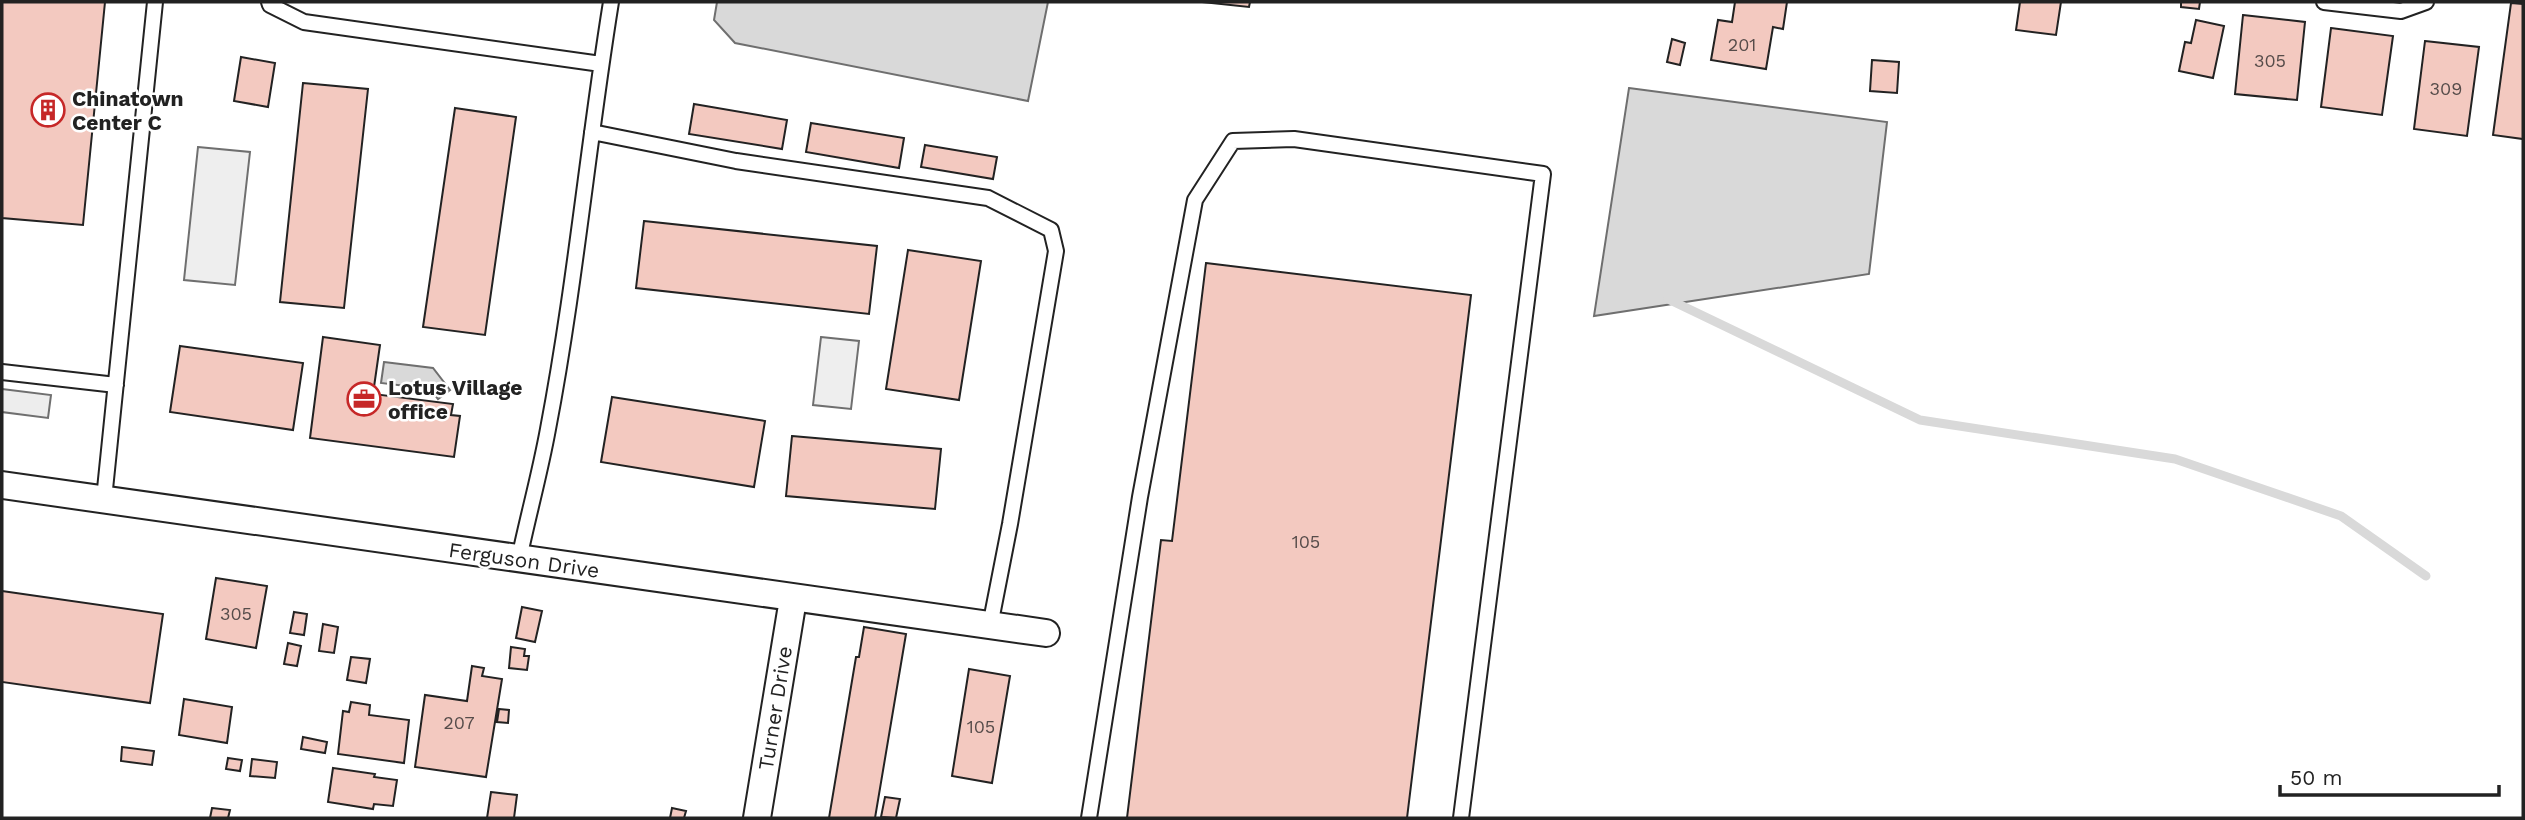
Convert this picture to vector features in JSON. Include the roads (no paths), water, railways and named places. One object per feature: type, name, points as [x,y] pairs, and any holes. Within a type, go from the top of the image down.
[{"type":"street","name":"Ferguson Drive","points":[[2,485],[1046,634]]},
{"type":"street","name":"Turner Drive","points":[[757,818],[793,599]]},
{"type":"lane","points":[[104,499],[155,2]]},
{"type":"lane","points":[[269,2],[270,5],[304,22],[601,64]]},
{"type":"lane","points":[[519,559],[548,430],[611,2]]},
{"type":"lane","points":[[2325,2],[2401,11],[2426,2]]},
{"type":"lane","points":[[592,132],[736,161],[988,198],[1051,230],[1056,251],[990,626]]},
{"type":"lane","points":[[1089,818],[1140,497],[1195,200],[1233,141],[1294,139],[1543,174],[1461,818]]},
{"type":"lane","points":[[2,372],[116,385]]},
{"type":"waterway","points":[[1668,299],[1920,420],[2175,459],[2341,516],[2426,576]]},
{"type":"place","name":"Chinatown Center C","points":[[48,110]]},
{"type":"place","name":"Lotus Village office","points":[[364,399]]}]
